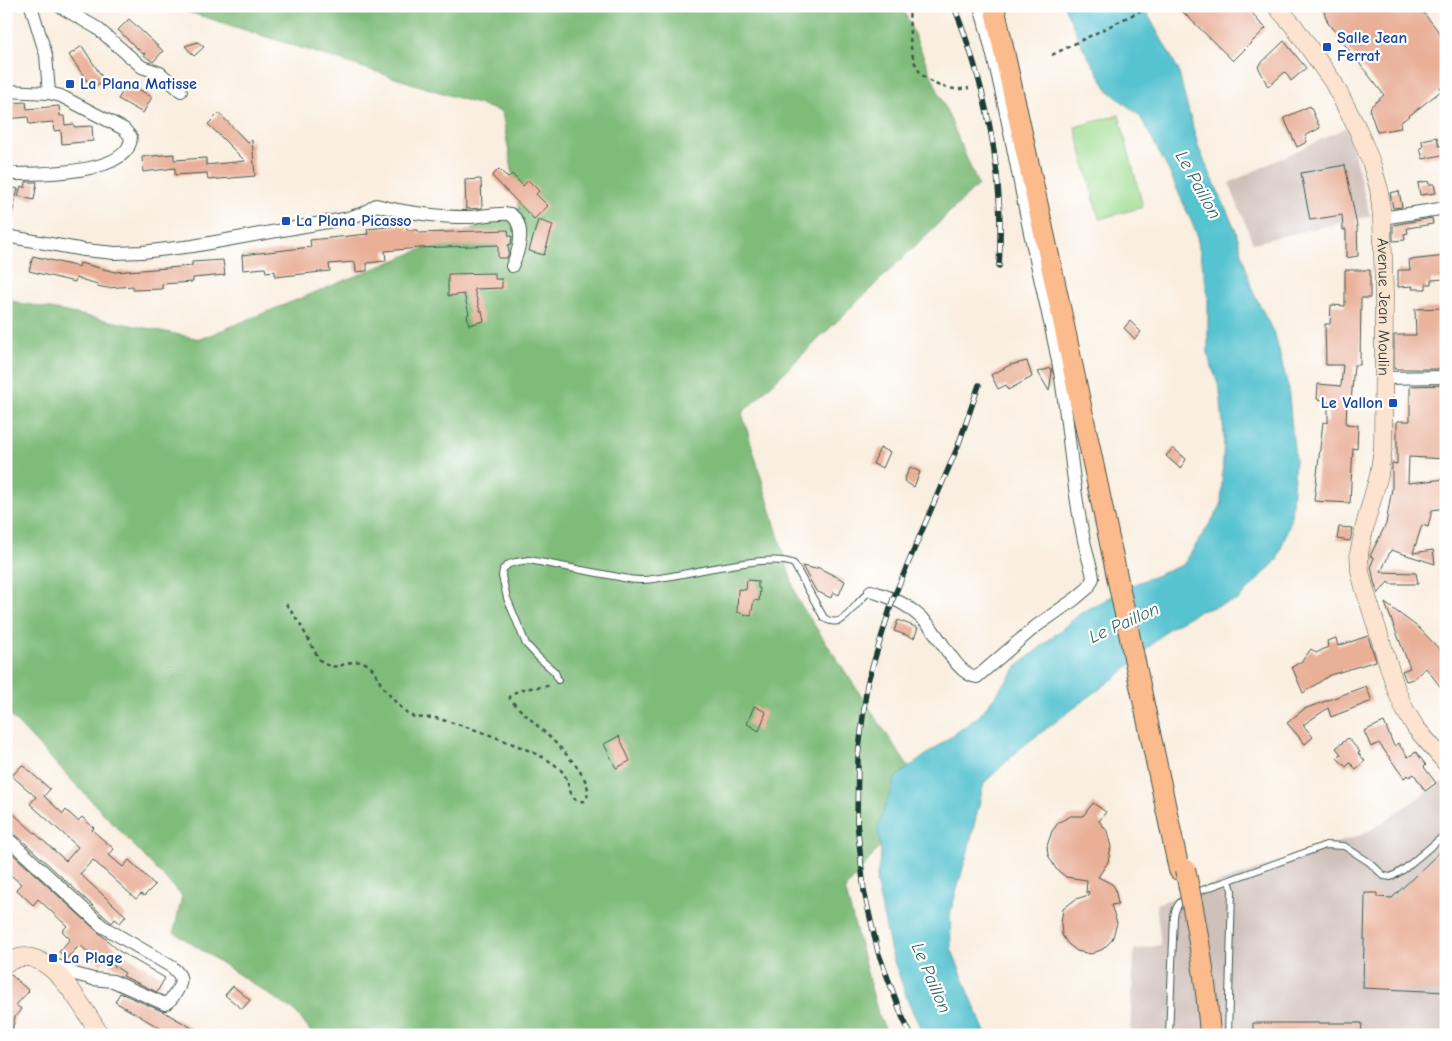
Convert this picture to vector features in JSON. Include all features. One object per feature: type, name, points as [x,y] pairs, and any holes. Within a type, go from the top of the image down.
[{"type":"main road","points":[[994,6],[1115,547]]},
{"type":"main road","points":[[1003,6],[1062,278],[1115,547],[1182,869],[1196,921],[1210,1035]]},
{"type":"main road","points":[[1182,869],[1195,960],[1202,1035]]},
{"type":"street","points":[[32,6],[56,95]]},
{"type":"street","points":[[59,6],[97,28],[142,67],[160,73],[181,91]]},
{"type":"street","points":[[871,591],[911,608],[928,624],[967,674],[978,677],[1035,627],[1088,588],[1093,578],[1076,504],[1059,367],[1008,117],[980,6]]},
{"type":"street","name":"Avenue Jean Moulin","points":[[1276,6],[1315,54],[1350,113],[1371,162],[1378,189],[1382,218],[1384,294],[1383,448],[1379,475],[1362,536],[1359,553],[1360,571],[1392,675],[1405,710],[1416,728],[1446,763]]},
{"type":"street","points":[[6,91],[56,95],[124,129],[131,137],[131,144],[127,150],[120,157],[109,162],[73,171],[41,175],[6,174]]},
{"type":"street","points":[[6,236],[84,250],[115,253],[142,252],[193,246],[344,219],[364,213],[376,205],[393,210],[452,216],[470,217],[510,214],[518,224],[520,246],[512,266]]},
{"type":"street","points":[[1382,218],[1446,208]]},
{"type":"street","points":[[1383,378],[1446,377]]},
{"type":"street","points":[[6,837],[102,926],[172,967],[180,977],[181,982],[171,1000],[165,1004],[113,981],[92,979],[57,966],[50,969]]},
{"type":"street","points":[[6,963],[22,957],[32,958],[41,962],[68,985],[100,1035]]},
{"type":"lane","points":[[558,680],[555,672],[526,644],[520,630],[507,598],[502,576],[504,569],[509,564],[528,560],[629,579],[645,580],[720,567],[782,560],[794,564],[824,618],[830,622],[838,622],[845,618],[863,596],[871,591]]},
{"type":"lane","points":[[1169,1035],[1174,917],[1175,908],[1180,901],[1194,893],[1316,848],[1336,845],[1344,846],[1353,851],[1384,876],[1391,877],[1403,870],[1446,834]]},
{"type":"lane","points":[[1228,1035],[1232,890],[1229,881]]},
{"type":"path","points":[[909,6],[912,57],[918,71],[923,77],[945,88],[952,90],[970,88]]},
{"type":"path","points":[[1052,55],[1150,6]]},
{"type":"path","points":[[286,604],[300,624],[319,659],[324,664],[337,667],[348,663],[365,663],[372,668],[383,687],[411,716],[437,718],[498,738],[542,757],[564,773],[574,799],[580,802],[584,801],[589,794],[582,774],[572,760],[510,699],[513,693],[526,688],[546,687],[556,683],[558,680]]},
{"type":"shaded area","points":[[1347,127],[1370,216],[1253,243],[1229,183]]},
{"type":"shaded area","points":[[1442,782],[1446,786],[1446,1035],[1130,1035],[1134,950],[1161,945],[1156,904],[1366,833]]},
{"type":"green space","points":[[170,6],[902,6],[978,185],[742,413],[797,599],[925,792],[845,889],[878,1014],[888,1035],[313,1035],[296,1012],[174,932],[182,896],[6,711],[6,256],[11,301],[200,339],[519,210],[502,112]]},
{"type":"green space","points":[[1119,115],[1143,207],[1099,219],[1075,127]]},
{"type":"water","name":"Le Paillon","points":[[1064,6],[1143,6],[1178,69],[1199,149],[1236,231],[1251,287],[1276,338],[1288,387],[1295,460],[1291,519],[1277,560],[1238,600],[1197,612],[1169,628],[1125,670],[1023,746],[984,783],[969,847],[950,914],[951,948],[986,1035],[924,1035],[909,1004],[891,952],[876,881],[881,855],[878,826],[896,777],[979,716],[1019,665],[1081,613],[1137,583],[1183,565],[1221,506],[1224,435],[1220,390],[1208,355],[1208,295],[1196,232],[1169,171],[1140,116],[1109,91],[1083,48]]},
{"type":"building","points":[[1177,6],[1247,6],[1266,28],[1233,61]]},
{"type":"building","points":[[1322,6],[1418,6],[1440,33],[1446,55],[1446,84],[1440,88],[1442,90],[1400,123],[1401,128],[1377,132],[1370,111],[1371,106],[1384,95],[1328,23]]},
{"type":"building","points":[[129,19],[163,51],[153,62],[118,30]]},
{"type":"building","points":[[1284,41],[1306,68],[1291,81],[1285,72],[1268,87],[1258,66]]},
{"type":"building","points":[[198,42],[204,47],[194,56],[185,46]]},
{"type":"building","points":[[82,46],[104,80],[94,87],[89,80],[87,81],[69,55]]},
{"type":"building","points":[[128,83],[152,97],[143,113],[118,99]]},
{"type":"building","points":[[26,102],[27,109],[59,106],[60,116],[64,116],[65,125],[74,124],[74,127],[92,126],[93,141],[62,144],[61,130],[54,131],[53,122],[29,124],[28,117],[6,119],[6,103]]},
{"type":"building","points":[[1310,106],[1320,128],[1305,136],[1307,142],[1297,147],[1284,118]]},
{"type":"building","points":[[219,113],[248,143],[252,140],[255,176],[208,180],[207,173],[175,175],[175,168],[143,172],[142,157],[174,154],[174,160],[206,158],[206,165],[245,161],[208,124]]},
{"type":"building","points":[[1437,137],[1439,146],[1446,145],[1446,154],[1423,159],[1420,148],[1423,147],[1422,140]]},
{"type":"building","points":[[1345,165],[1357,226],[1358,256],[1346,258],[1346,230],[1343,230],[1342,215],[1310,220],[1301,173]]},
{"type":"building","points":[[499,169],[508,178],[512,174],[523,186],[528,180],[539,191],[536,194],[548,206],[534,219],[492,176]]},
{"type":"building","points":[[481,179],[482,208],[466,209],[465,180]]},
{"type":"building","points":[[1428,181],[1429,184],[1434,184],[1436,193],[1420,195],[1418,183]]},
{"type":"building","points":[[26,182],[37,182],[34,200],[18,196],[21,186],[25,188]]},
{"type":"building","points":[[6,186],[18,189],[10,223],[6,222]]},
{"type":"building","points":[[1399,191],[1402,207],[1393,208],[1390,193]]},
{"type":"building","points":[[1432,218],[1433,224],[1407,228],[1408,233],[1404,234],[1405,240],[1393,241],[1393,225]]},
{"type":"building","points":[[538,220],[553,225],[544,255],[529,251]]},
{"type":"building","points":[[406,225],[407,230],[418,230],[419,233],[508,230],[509,236],[512,236],[511,244],[508,245],[509,252],[507,258],[498,258],[498,245],[419,248],[385,251],[386,261],[367,263],[367,271],[356,272],[355,262],[329,264],[330,271],[275,277],[275,271],[266,272],[265,268],[243,270],[242,255],[311,247],[310,240],[368,234],[367,229]]},
{"type":"building","points":[[33,256],[79,267],[80,263],[115,272],[192,266],[192,262],[223,260],[225,275],[193,278],[193,282],[162,284],[162,289],[133,290],[133,286],[107,288],[76,278],[75,282],[29,271]]},
{"type":"building","points":[[1446,256],[1446,272],[1442,272],[1444,279],[1431,280],[1431,284],[1426,284],[1426,289],[1412,289],[1413,286],[1398,287],[1398,270],[1410,270],[1409,260]]},
{"type":"building","points":[[1345,270],[1370,270],[1370,298],[1361,298],[1360,365],[1354,365],[1351,402],[1347,401],[1346,424],[1358,425],[1357,449],[1353,448],[1350,503],[1314,501],[1323,422],[1328,423],[1328,401],[1317,399],[1318,384],[1341,386],[1343,365],[1326,365],[1325,324],[1330,324],[1331,305],[1345,306]]},
{"type":"building","points":[[495,273],[495,279],[502,279],[502,288],[474,289],[484,321],[469,325],[467,315],[469,314],[464,294],[448,296],[448,274]]},
{"type":"building","points":[[1443,308],[1446,369],[1394,369],[1394,335],[1416,335],[1415,309]]},
{"type":"building","points":[[1130,321],[1141,332],[1135,339],[1124,328]]},
{"type":"building","points":[[1027,361],[1032,377],[1008,390],[1006,385],[998,389],[991,375],[1010,365]]},
{"type":"building","points":[[1051,368],[1052,372],[1049,391],[1038,372]]},
{"type":"building","points":[[1446,385],[1446,459],[1409,457],[1408,483],[1446,479],[1446,508],[1432,510],[1428,527],[1422,525],[1413,553],[1433,550],[1435,564],[1391,550],[1381,572],[1416,573],[1418,584],[1390,584],[1388,582],[1378,594],[1371,565],[1374,558],[1370,556],[1386,524],[1392,488],[1392,463],[1397,464],[1397,421],[1410,421],[1410,386]]},
{"type":"building","points":[[880,448],[890,452],[883,468],[873,464]]},
{"type":"building","points":[[1173,448],[1186,459],[1181,469],[1166,456]]},
{"type":"building","points":[[910,467],[920,472],[914,487],[904,481]]},
{"type":"building","points":[[1339,527],[1353,528],[1350,541],[1337,539]]},
{"type":"building","points":[[802,566],[816,569],[817,567],[845,581],[839,595],[833,592],[831,598],[816,591]]},
{"type":"building","points":[[747,580],[758,581],[758,588],[760,588],[759,601],[754,600],[751,616],[737,612],[738,589],[746,590]]},
{"type":"building","points":[[1385,603],[1419,628],[1446,656],[1446,694],[1426,668],[1413,679],[1406,681],[1402,671],[1410,668]]},
{"type":"building","points":[[898,620],[918,628],[914,638],[894,631]]},
{"type":"building","points":[[1368,636],[1376,661],[1330,675],[1303,693],[1292,667],[1302,661],[1311,649],[1316,653],[1328,647],[1327,641],[1336,638],[1338,646]]},
{"type":"building","points":[[1366,686],[1372,701],[1331,717],[1328,708],[1303,725],[1313,737],[1305,744],[1287,723],[1304,709]]},
{"type":"building","points":[[754,706],[766,712],[759,731],[747,724]]},
{"type":"building","points":[[1384,722],[1394,746],[1398,743],[1408,757],[1416,752],[1426,765],[1424,767],[1436,783],[1425,791],[1414,774],[1404,778],[1379,743],[1371,747],[1364,731]]},
{"type":"building","points":[[619,736],[630,761],[616,768],[604,744]]},
{"type":"building","points":[[1348,738],[1365,761],[1356,769],[1350,763],[1346,767],[1337,758],[1341,754],[1336,748]]},
{"type":"building","points":[[22,765],[50,789],[44,796],[63,814],[66,810],[78,821],[82,817],[94,828],[92,830],[114,849],[109,855],[123,867],[129,860],[155,885],[144,896],[141,894],[136,899],[93,860],[80,874],[126,916],[120,923],[115,919],[112,923],[107,919],[12,831],[6,829],[6,807],[66,861],[78,847],[30,804],[36,797],[12,776]]},
{"type":"building","points":[[1093,803],[1106,812],[1099,821],[1107,831],[1111,847],[1108,862],[1098,877],[1112,884],[1115,888],[1118,904],[1111,905],[1117,923],[1112,940],[1103,949],[1091,954],[1077,951],[1068,944],[1062,935],[1061,923],[1063,909],[1076,899],[1089,895],[1088,891],[1086,893],[1087,880],[1066,877],[1056,869],[1048,855],[1047,846],[1052,831],[1059,822],[1071,816],[1083,816]]},
{"type":"building","points":[[1446,846],[1446,992],[1363,988],[1365,893],[1377,893],[1377,897],[1392,898]]},
{"type":"building","points":[[6,848],[119,951],[165,978],[157,992],[123,976],[125,973],[105,960],[101,964],[80,945],[67,958],[59,952],[70,939],[62,931],[67,926],[38,899],[33,905],[16,889],[21,884],[6,871]]},
{"type":"building","points":[[6,973],[9,973],[29,991],[16,1005],[21,1009],[15,1017],[11,1035],[6,1035]]},
{"type":"building","points":[[233,986],[250,1000],[242,1009],[225,995]]},
{"type":"building","points":[[120,993],[164,1012],[192,1028],[188,1035],[172,1035],[115,1002]]},
{"type":"building","points":[[1253,1023],[1362,1023],[1361,1035],[1253,1035]]},
{"type":"railway","points":[[954,6],[976,69],[991,134],[999,200],[999,266]]},
{"type":"railway","points":[[911,1035],[878,952],[864,891],[857,822],[858,757],[867,684],[893,599],[958,446],[979,385]]},
{"type":"place","name":"Salle Jean Ferrat","points":[[1327,47]]},
{"type":"place","name":"La Plana Matisse","points":[[70,84]]},
{"type":"place","name":"La Plana Picasso","points":[[286,221]]},
{"type":"place","name":"Le Vallon","points":[[1393,403]]},
{"type":"place","name":"La Plage","points":[[53,958]]}]
